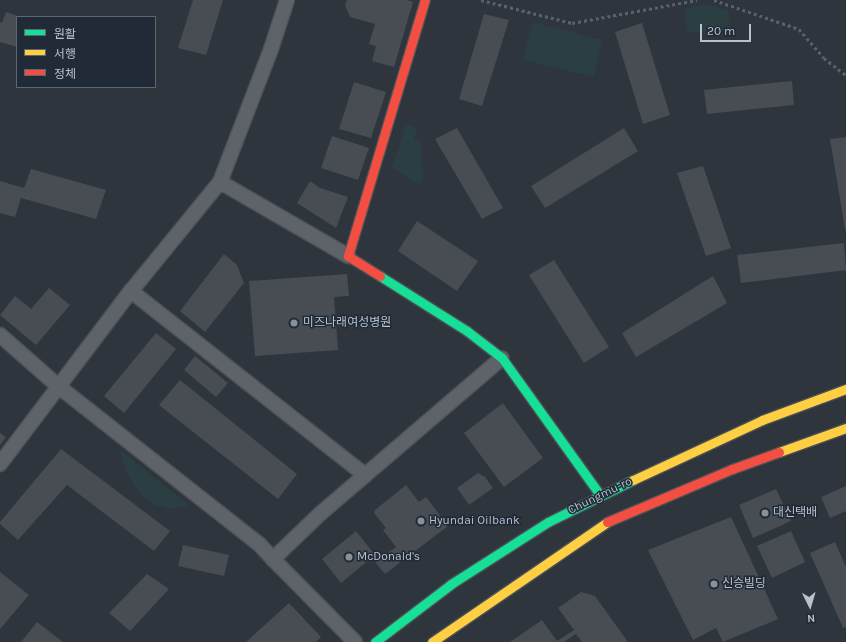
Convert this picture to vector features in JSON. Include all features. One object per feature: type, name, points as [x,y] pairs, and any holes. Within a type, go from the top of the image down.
[{"type":"main road","points":[[425,0],[348,256],[467,331],[502,358],[600,495]]},
{"type":"main road","name":"Chungmu-ro","points":[[375,642],[452,584],[548,522],[600,495],[762,420],[846,389]]},
{"type":"main road","points":[[432,642],[603,524],[732,469],[846,428]]},
{"type":"street","points":[[0,464],[131,290],[220,182],[271,49],[287,0]]},
{"type":"street","points":[[220,182],[348,256]]},
{"type":"street","points":[[131,290],[365,475]]},
{"type":"street","points":[[0,335],[58,386],[259,544],[355,642]]},
{"type":"street","points":[[274,559],[321,513],[502,358]]},
{"type":"path","points":[[481,0],[572,23],[696,0]]},
{"type":"path","points":[[714,0],[799,29],[824,58],[846,75]]},
{"type":"green space","points":[[705,4],[728,10],[730,29],[687,33],[684,9]]},
{"type":"green space","points":[[533,22],[602,40],[594,77],[523,60]]},
{"type":"green space","points":[[406,124],[417,128],[414,139],[421,142],[423,180],[420,185],[392,168]]},
{"type":"green space","points":[[120,450],[189,505],[169,509],[153,504],[139,493],[126,471]]},
{"type":"building","points":[[193,0],[223,0],[206,55],[178,48]]},
{"type":"building","points":[[347,0],[407,0],[413,2],[394,67],[372,61],[376,46],[369,44],[375,24],[350,17],[345,5]]},
{"type":"building","points":[[6,12],[18,16],[16,16],[16,47],[0,42],[0,22],[2,23]]},
{"type":"building","points":[[484,14],[509,20],[482,106],[459,99]]},
{"type":"building","points":[[642,23],[670,115],[643,124],[615,32]]},
{"type":"building","points":[[792,81],[794,105],[707,114],[704,90]]},
{"type":"building","points":[[354,82],[386,92],[371,138],[339,129]]},
{"type":"building","points":[[457,128],[503,208],[482,219],[435,139]]},
{"type":"building","points":[[624,128],[638,151],[545,208],[531,186]]},
{"type":"building","points":[[332,136],[369,148],[358,180],[321,168]]},
{"type":"building","points":[[846,137],[846,229],[845,229],[830,139]]},
{"type":"building","points":[[703,166],[731,248],[706,256],[677,173]]},
{"type":"building","points":[[31,169],[106,190],[96,219],[21,198],[15,217],[0,213],[0,181],[24,188]]},
{"type":"building","points":[[310,181],[320,188],[348,197],[336,228],[297,203]]},
{"type":"building","points":[[417,221],[478,261],[457,291],[398,251]]},
{"type":"building","points":[[844,243],[846,270],[741,283],[737,255]]},
{"type":"building","points":[[224,254],[237,265],[244,283],[205,332],[180,311]]},
{"type":"building","points":[[554,260],[609,347],[584,363],[529,275]]},
{"type":"building","name":"미즈나래여성병원","points":[[347,274],[349,296],[334,297],[338,350],[255,356],[249,281]]},
{"type":"building","points":[[713,276],[727,303],[636,357],[622,333]]},
{"type":"building","points":[[49,288],[70,305],[36,345],[0,315],[15,296],[31,309]]},
{"type":"building","points":[[156,333],[176,349],[124,413],[104,396]]},
{"type":"building","points":[[195,356],[228,383],[216,397],[184,370]]},
{"type":"building","points":[[180,380],[297,474],[278,499],[159,405]]},
{"type":"building","points":[[503,403],[543,458],[504,487],[464,433]]},
{"type":"building","points":[[0,433],[6,437],[0,445]]},
{"type":"building","points":[[61,449],[170,531],[154,551],[67,485],[18,540],[0,524],[0,522]]},
{"type":"building","points":[[478,473],[485,477],[493,488],[469,505],[457,488]]},
{"type":"building","points":[[406,485],[419,502],[426,497],[448,526],[385,574],[375,562],[396,547],[383,530],[386,528],[374,513],[375,510]]},
{"type":"building","points":[[846,486],[846,511],[830,518],[821,497]]},
{"type":"building","name":"대신택배","points":[[776,489],[791,521],[753,538],[739,505]]},
{"type":"building","name":"신승빌딩","points":[[731,517],[778,619],[723,642],[716,628],[693,640],[648,550]]},
{"type":"building","name":"McDonald's","points":[[356,531],[375,555],[341,583],[322,559]]},
{"type":"building","points":[[791,531],[805,562],[772,578],[757,546]]},
{"type":"building","points":[[835,542],[846,567],[846,627],[843,628],[810,553]]},
{"type":"building","points":[[183,545],[229,555],[224,576],[178,566]]},
{"type":"building","points":[[0,572],[29,595],[0,629]]},
{"type":"building","points":[[147,574],[169,589],[130,631],[109,613]]},
{"type":"building","points":[[581,592],[595,596],[628,642],[582,642],[576,634],[564,642],[510,642],[542,620],[557,641],[574,630],[558,608]]},
{"type":"building","points":[[289,603],[321,637],[316,642],[246,642]]},
{"type":"building","points":[[37,622],[63,642],[21,642]]},
{"type":"traffic: fast","points":[[380,276],[467,331],[502,358],[600,495]]},
{"type":"traffic: fast","points":[[375,642],[451,584],[548,522],[633,480]]},
{"type":"traffic: slow","points":[[633,480],[762,420],[846,389]]},
{"type":"traffic: slow","points":[[779,452],[846,428]]},
{"type":"traffic: slow","points":[[432,642],[607,522]]},
{"type":"traffic: jam","points":[[380,276],[348,256],[425,0]]},
{"type":"traffic: jam","points":[[607,522],[732,469],[779,452]]},
{"type":"place","name":"미즈나래여성병원","points":[[294,323]]},
{"type":"place","name":"대신택배","points":[[765,513]]},
{"type":"place","name":"Hyundai Oilbank","points":[[421,521]]},
{"type":"place","name":"McDonald's","points":[[349,557]]},
{"type":"place","name":"신승빌딩","points":[[714,584]]}]
